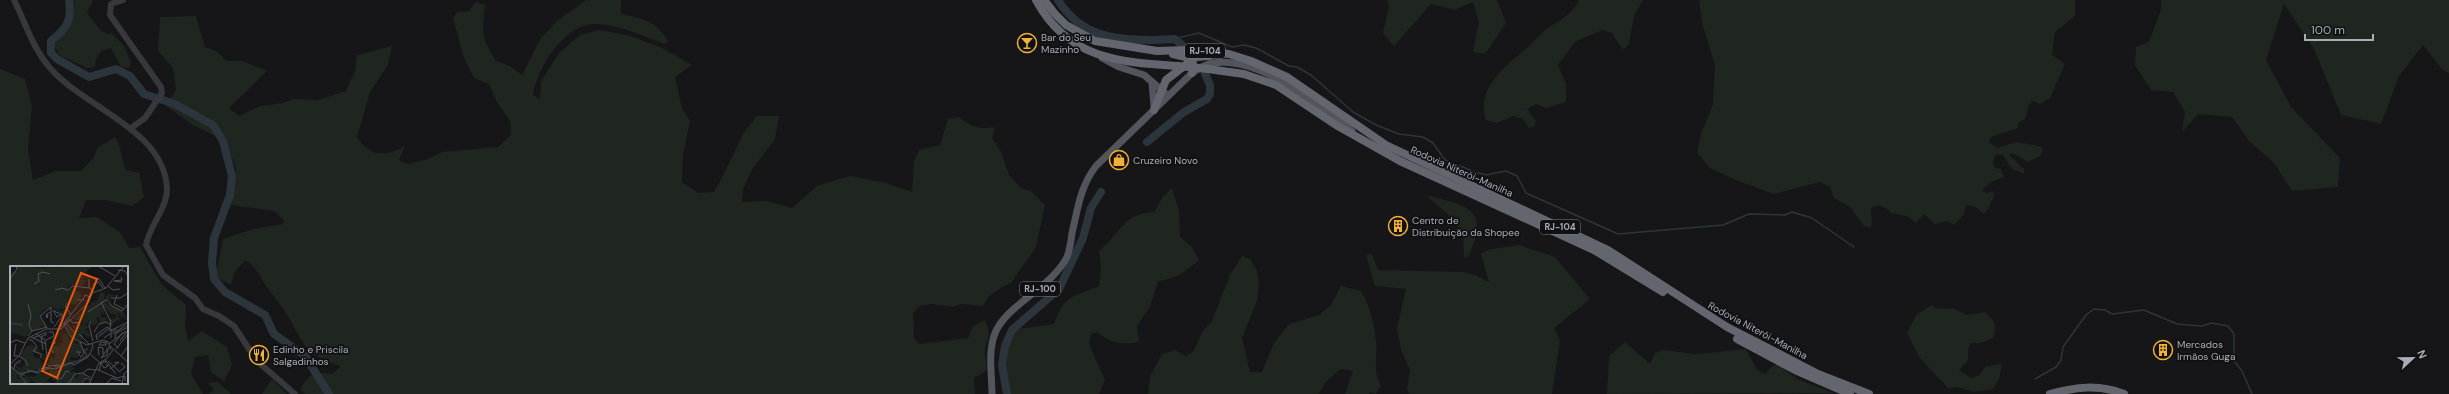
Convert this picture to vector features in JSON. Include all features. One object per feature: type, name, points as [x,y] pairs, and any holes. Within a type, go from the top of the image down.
[{"type":"highway","name":"Rodovia Niterói-Manilha","points":[[1036,0],[1048,18],[1066,36],[1098,56],[1123,62],[1178,66],[1244,74],[1276,85],[1336,125],[1365,142],[1417,169],[1613,260],[1726,333],[1795,370],[1850,394]]},
{"type":"highway","name":"Rodovia Niterói-Manilha","points":[[1044,0],[1066,25],[1095,41],[1157,51],[1208,51],[1251,61],[1298,84],[1392,149],[1601,247],[1727,327],[1818,374],[1869,394]]},
{"type":"highway","points":[[1157,51],[1184,56],[1192,60],[1194,66],[1192,73]]},
{"type":"highway","points":[[1154,110],[1166,80],[1192,60],[1203,55],[1251,61]]},
{"type":"highway","points":[[2050,394],[2078,388],[2096,387],[2124,394]]},
{"type":"main road","points":[[1098,56],[1119,67],[1144,75],[1166,94],[1171,94]]},
{"type":"main road","points":[[1192,73],[1207,65],[1219,63],[1248,67],[1269,75],[1309,99],[1365,142]]},
{"type":"main road","name":"RJ-100","points":[[992,394],[992,346],[997,328],[1007,316],[1039,289],[1063,264],[1068,255],[1080,196],[1088,177],[1096,166],[1192,73]]},
{"type":"main road","points":[[1152,82],[1154,91],[1154,110]]},
{"type":"street","points":[[14,0],[41,55],[50,69],[92,104],[131,128],[149,146],[162,164],[165,172],[166,196],[147,239],[149,253],[163,275],[173,284],[195,298],[203,309],[219,316],[234,326],[257,361],[295,394]]},
{"type":"street","points":[[123,0],[111,4],[110,15],[161,87],[159,98],[145,118],[131,128]]},
{"type":"shaded area","points":[[74,0],[93,0],[87,13],[100,30],[108,34],[112,33],[124,46],[131,62],[129,68],[121,67],[111,48],[101,51],[96,59],[95,67],[87,68],[59,55],[54,45],[66,30],[72,19]]},
{"type":"shaded area","points":[[586,0],[621,0],[621,14],[648,22],[658,29],[668,41],[665,44],[614,26],[597,24],[585,25],[574,30],[554,49],[540,72],[533,95],[540,99],[541,81],[559,53],[580,35],[599,30],[631,36],[664,49],[692,65],[675,77],[682,108],[690,121],[683,155],[682,182],[698,193],[714,192],[743,133],[753,122],[756,116],[779,116],[775,139],[753,168],[743,189],[742,202],[766,201],[792,208],[817,186],[850,176],[886,183],[912,192],[914,161],[919,150],[940,145],[948,119],[959,117],[976,127],[995,127],[992,138],[1001,152],[1009,175],[1021,188],[1031,191],[1045,205],[1036,247],[1011,283],[989,296],[983,306],[961,304],[953,307],[932,304],[920,306],[913,313],[914,338],[919,344],[968,338],[973,326],[985,320],[989,332],[985,349],[986,371],[974,378],[975,394],[305,394],[300,390],[309,377],[321,373],[332,374],[341,366],[328,362],[311,352],[306,347],[284,309],[249,262],[245,260],[234,273],[231,285],[216,277],[223,239],[253,229],[283,224],[284,220],[274,211],[231,205],[236,169],[226,141],[193,125],[166,106],[176,90],[173,68],[158,51],[160,17],[196,16],[205,47],[216,51],[227,61],[242,61],[267,71],[229,108],[239,116],[260,106],[283,103],[293,99],[318,100],[346,91],[355,71],[357,55],[392,46],[388,65],[370,92],[357,137],[367,148],[378,153],[391,152],[405,146],[399,160],[408,164],[428,159],[442,152],[498,147],[511,135],[510,121],[497,102],[489,84],[474,78],[464,58],[453,18],[457,12],[469,11],[476,2],[485,5],[483,29],[485,40],[491,53],[496,61],[510,66],[522,75],[540,39],[557,21]]},
{"type":"shaded area","points":[[1387,0],[1497,0],[1506,23],[1485,54],[1473,52],[1479,22],[1473,2],[1455,10],[1431,4],[1394,46],[1383,33],[1389,7]]},
{"type":"shaded area","points":[[1579,0],[1643,0],[1634,16],[1629,44],[1623,50],[1612,33],[1602,30],[1575,42],[1558,65],[1566,84],[1566,102],[1546,108],[1536,104],[1527,109],[1536,121],[1534,127],[1529,128],[1523,119],[1513,116],[1497,123],[1486,120],[1484,108],[1485,98],[1495,78],[1545,30],[1569,14]]},
{"type":"shaded area","points":[[1699,0],[2075,0],[2075,16],[2055,32],[2052,55],[2065,64],[2050,98],[2040,104],[2033,101],[2029,105],[2025,119],[2018,123],[2018,128],[1991,137],[1989,142],[1997,148],[2016,142],[2040,146],[2043,150],[2040,156],[2028,162],[2012,153],[2009,155],[2024,169],[2024,174],[2012,169],[2003,155],[1996,154],[1993,162],[1995,168],[2001,169],[2004,177],[1989,183],[1982,191],[1987,193],[1993,191],[1994,196],[1986,212],[1982,213],[1976,207],[1966,205],[1964,214],[1955,225],[1947,221],[1935,224],[1924,214],[1916,223],[1907,216],[1890,213],[1889,210],[1878,205],[1871,208],[1871,227],[1864,226],[1850,207],[1834,198],[1830,187],[1820,182],[1774,194],[1736,180],[1710,168],[1697,153],[1701,134],[1713,104],[1715,65],[1702,23]]},
{"type":"shaded area","points":[[2161,0],[2449,0],[2449,73],[2442,69],[2423,45],[2399,76],[2381,124],[2341,115],[2314,49],[2284,4],[2266,60],[2291,107],[2340,158],[2338,187],[2292,191],[2274,163],[2249,141],[2232,117],[2198,114],[2182,132],[2185,112],[2173,92],[2151,90],[2135,65],[2136,47],[2149,42],[2161,10]]},
{"type":"shaded area","points":[[0,69],[25,79],[32,106],[28,149],[33,180],[56,171],[81,171],[94,157],[97,148],[115,137],[119,145],[126,170],[139,173],[144,197],[132,206],[106,200],[86,200],[79,218],[97,217],[120,232],[129,248],[140,247],[162,285],[186,305],[185,324],[188,341],[202,331],[227,347],[232,365],[224,381],[211,372],[208,355],[195,357],[191,374],[203,394],[0,394]]},
{"type":"shaded area","points":[[1172,188],[1179,211],[1180,237],[1192,247],[1199,260],[1180,274],[1170,279],[1158,281],[1150,307],[1137,326],[1139,342],[1117,343],[1107,339],[1097,332],[1091,334],[1089,344],[1105,380],[1099,394],[1007,394],[1004,377],[1004,362],[1006,346],[1012,330],[1054,324],[1062,307],[1070,298],[1099,286],[1101,267],[1099,251],[1129,220],[1144,213],[1154,212],[1162,198]]},
{"type":"shaded area","points":[[1426,195],[1454,202],[1471,212],[1476,219],[1477,228],[1475,241],[1468,257],[1464,258],[1463,234],[1451,217]]},
{"type":"shaded area","points":[[1519,245],[1555,257],[1590,299],[1554,328],[1560,340],[1552,394],[1409,394],[1407,390],[1410,370],[1401,350],[1397,328],[1406,289],[1375,286],[1366,255],[1372,254],[1378,270],[1463,272],[1475,275],[1489,282],[1481,254],[1487,250]]},
{"type":"shaded area","points":[[1242,256],[1250,259],[1256,268],[1259,283],[1257,301],[1242,338],[1250,372],[1262,372],[1274,343],[1289,324],[1319,315],[1331,305],[1341,286],[1361,291],[1369,308],[1373,321],[1376,341],[1377,375],[1381,386],[1376,394],[1370,392],[1369,394],[1345,394],[1353,371],[1340,369],[1325,383],[1319,394],[1148,394],[1150,376],[1162,354],[1175,350],[1186,356],[1193,352],[1203,331],[1212,321],[1230,275]]},
{"type":"shaded area","points":[[1932,305],[1935,308],[1955,309],[1967,315],[1985,312],[1995,323],[1994,337],[1981,343],[1971,343],[1968,349],[1968,360],[1959,370],[1971,378],[1980,375],[1986,366],[2002,364],[1999,379],[1993,389],[1974,392],[1958,387],[1948,388],[1919,357],[1907,333],[1917,314]]},
{"type":"shaded area","points":[[1625,342],[1650,364],[1655,353],[1663,350],[1696,354],[1746,349],[1757,370],[1765,374],[1771,367],[1777,364],[1797,379],[1833,393],[1607,394],[1609,356]]},
{"type":"shaded area","points":[[272,379],[287,394],[262,394]]},
{"type":"shaded area","points":[[218,382],[231,394],[208,394],[214,390],[208,383]]},
{"type":"waterway","points":[[69,0],[70,13],[67,24],[65,28],[51,41],[51,53],[57,59],[89,77],[116,69],[130,76],[144,94],[175,104],[213,125],[223,141],[232,176],[230,195],[214,238],[212,263],[214,279],[225,292],[265,315],[274,334],[305,356],[329,394]]},
{"type":"waterway","points":[[1058,0],[1076,21],[1086,28],[1098,33],[1122,39],[1175,39],[1183,46]]},
{"type":"waterway","points":[[1173,39],[1199,33],[1232,47],[1244,45],[1256,48],[1289,66],[1297,67],[1311,75],[1353,112],[1376,125],[1399,134],[1423,137],[1433,143],[1445,160],[1475,172],[1486,175],[1506,171],[1517,176],[1526,193],[1618,234],[1723,225],[1749,214],[1785,215],[1792,212],[1812,218],[1854,247]]},
{"type":"waterway","points":[[1147,142],[1184,112],[1207,99],[1210,94],[1210,85],[1205,74]]},
{"type":"waterway","points":[[1007,394],[1002,365],[1005,346],[1012,330],[1059,289],[1083,238],[1091,208],[1101,192]]},
{"type":"waterway","points":[[2035,379],[2056,367],[2061,360],[2063,347],[2086,315],[2094,309],[2105,310],[2112,314],[2144,310],[2177,324],[2202,326],[2211,323],[2228,326],[2234,334],[2234,361],[2242,371],[2252,394]]},
{"type":"place","name":"Bar do Seu Mazinho","points":[[1027,43]]},
{"type":"place","name":"Cruzeiro Novo","points":[[1119,160]]},
{"type":"place","name":"Centro de Distribuição da Shopee","points":[[1398,226]]},
{"type":"place","name":"Mercados Irmãos Guga","points":[[2163,350]]},
{"type":"place","name":"Edinho e Priscila Salgadinhos","points":[[259,355]]}]
